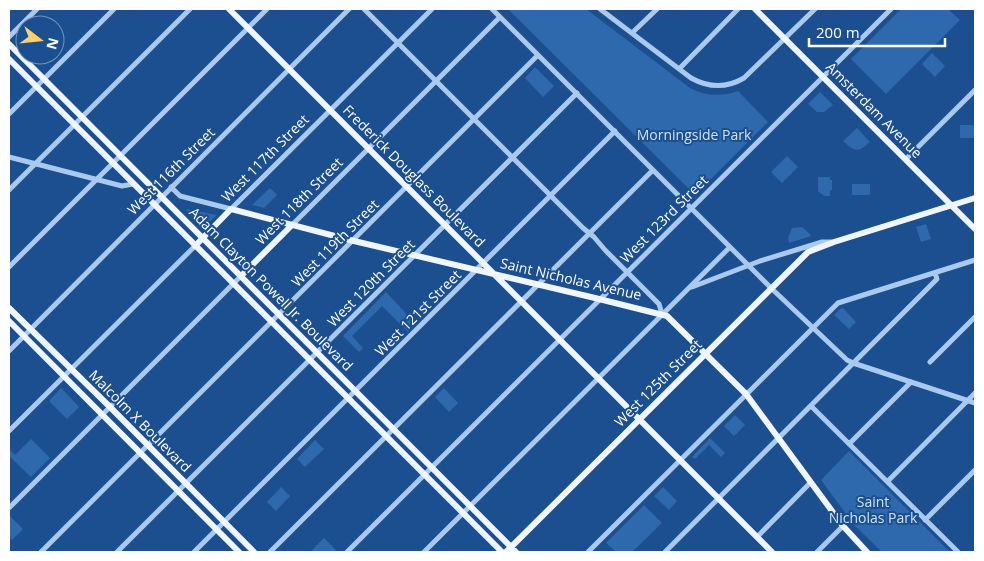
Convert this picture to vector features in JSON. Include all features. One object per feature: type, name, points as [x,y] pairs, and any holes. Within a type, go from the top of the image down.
[{"type":"main road","name":"Frederick Douglass Boulevard","points":[[229,9],[772,552]]},
{"type":"main road","name":"Amsterdam Avenue","points":[[755,9],[975,229]]},
{"type":"main road","name":"Adam Clayton Powell Jr. Boulevard","points":[[9,44],[470,506],[511,551]]},
{"type":"main road","name":"Adam Clayton Powell Jr. Boulevard","points":[[9,60],[502,552]]},
{"type":"main road","name":"West 125th Street","points":[[511,551],[640,419],[808,252],[834,242],[975,198]]},
{"type":"main road","name":"Saint Nicholas Avenue","points":[[232,209],[354,241],[662,314],[670,318],[746,394],[843,526],[868,552]]},
{"type":"main road","name":"West 117th Street","points":[[195,246],[232,209]]},
{"type":"main road","name":"West 118th Street","points":[[241,276],[292,225]]},
{"type":"main road","name":"Malcolm X Boulevard","points":[[9,308],[254,552]]},
{"type":"main road","name":"Malcolm X Boulevard","points":[[9,321],[239,552]]},
{"type":"street","points":[[9,37],[37,9]]},
{"type":"street","points":[[9,114],[114,9]]},
{"type":"street","points":[[9,190],[190,9]]},
{"type":"street","points":[[9,267],[267,9]]},
{"type":"street","name":"West 116th Street","points":[[9,351],[153,204],[349,9]]},
{"type":"street","points":[[364,9],[659,304],[662,314]]},
{"type":"street","name":"West 117th Street","points":[[232,209],[432,9]]},
{"type":"street","points":[[492,9],[771,288],[847,360],[975,403]]},
{"type":"street","points":[[600,9],[692,78],[704,84],[720,86],[731,84],[744,78],[814,9]]},
{"type":"street","points":[[632,33],[657,9]]},
{"type":"street","points":[[679,69],[738,9]]},
{"type":"street","name":"West 123rd Street","points":[[347,552],[891,9]]},
{"type":"street","name":"West 118th Street","points":[[292,225],[500,17]]},
{"type":"street","name":"West 119th Street","points":[[42,552],[538,55]]},
{"type":"street","points":[[906,159],[975,90]]},
{"type":"street","name":"West 120th Street","points":[[117,552],[576,93]]},
{"type":"street","name":"West 121st Street","points":[[194,552],[615,131]]},
{"type":"street","points":[[9,157],[122,186],[134,184]]},
{"type":"street","points":[[270,552],[653,170]]},
{"type":"street","name":"Saint Nicholas Avenue","points":[[171,187],[180,196],[232,209]]},
{"type":"street","name":"West 125th Street","points":[[689,288],[760,261],[822,242],[834,242]]},
{"type":"street","name":"West 117th Street","points":[[9,431],[195,246]]},
{"type":"street","points":[[424,552],[730,247]]},
{"type":"street","points":[[588,552],[840,302],[975,260]]},
{"type":"street","points":[[665,552],[937,279],[935,273]]},
{"type":"street","name":"West 118th Street","points":[[9,508],[241,276]]},
{"type":"street","points":[[930,362],[975,317]]},
{"type":"street","points":[[849,444],[911,382]]},
{"type":"street","points":[[888,482],[975,393]]},
{"type":"street","points":[[811,406],[958,552]]},
{"type":"street","points":[[925,520],[975,470]]},
{"type":"street","points":[[757,537],[810,483]]},
{"type":"street","points":[[818,552],[843,526]]},
{"type":"green space","name":"Morningside Park","points":[[508,9],[586,9],[690,88],[701,93],[713,95],[738,91],[768,122],[699,191],[691,191]]},
{"type":"green space","points":[[901,9],[948,9],[960,20],[886,94],[851,59]]},
{"type":"green space","points":[[932,53],[945,66],[935,77],[922,64]]},
{"type":"green space","points":[[535,67],[554,86],[543,97],[525,78]]},
{"type":"green space","points":[[820,92],[833,105],[824,112],[817,112],[808,104]]},
{"type":"green space","points":[[960,125],[975,125],[975,138],[960,138]]},
{"type":"green space","points":[[857,128],[870,142],[856,150],[843,141]]},
{"type":"green space","points":[[787,156],[798,167],[782,183],[771,172]]},
{"type":"green space","points":[[818,177],[830,177],[830,180],[832,180],[830,196],[824,196],[818,191]]},
{"type":"green space","points":[[852,184],[870,184],[870,195],[852,195]]},
{"type":"green space","points":[[270,188],[277,195],[264,208],[252,205]]},
{"type":"green space","points":[[187,209],[217,215],[203,228]]},
{"type":"green space","points":[[926,224],[931,239],[921,242],[916,227]]},
{"type":"green space","points":[[802,227],[811,236],[789,243],[788,238],[792,228]]},
{"type":"green space","points":[[386,292],[416,324],[408,332],[382,306],[352,336],[363,348],[359,352],[343,336]]},
{"type":"green space","points":[[843,308],[856,322],[849,329],[834,315]]},
{"type":"green space","points":[[61,388],[79,407],[67,419],[49,401]]},
{"type":"green space","points":[[444,388],[458,403],[449,412],[435,397]]},
{"type":"green space","points":[[735,415],[745,425],[734,436],[724,426]]},
{"type":"green space","points":[[710,438],[725,453],[721,457],[709,445],[695,459],[692,457]]},
{"type":"green space","points":[[31,439],[50,458],[31,477],[9,456],[9,449],[15,455]]},
{"type":"green space","points":[[315,440],[324,449],[305,467],[297,459]]},
{"type":"green space","name":"Saint Nicholas Park","points":[[849,451],[950,552],[882,552],[855,526],[821,480]]},
{"type":"green space","points":[[281,487],[290,496],[276,511],[267,502]]},
{"type":"green space","points":[[663,487],[677,501],[669,510],[654,496]]},
{"type":"green space","points":[[644,505],[662,523],[632,552],[616,552],[606,543]]},
{"type":"green space","points":[[9,515],[23,529],[12,540],[9,537]]},
{"type":"green space","points":[[324,538],[338,552],[310,552]]}]
